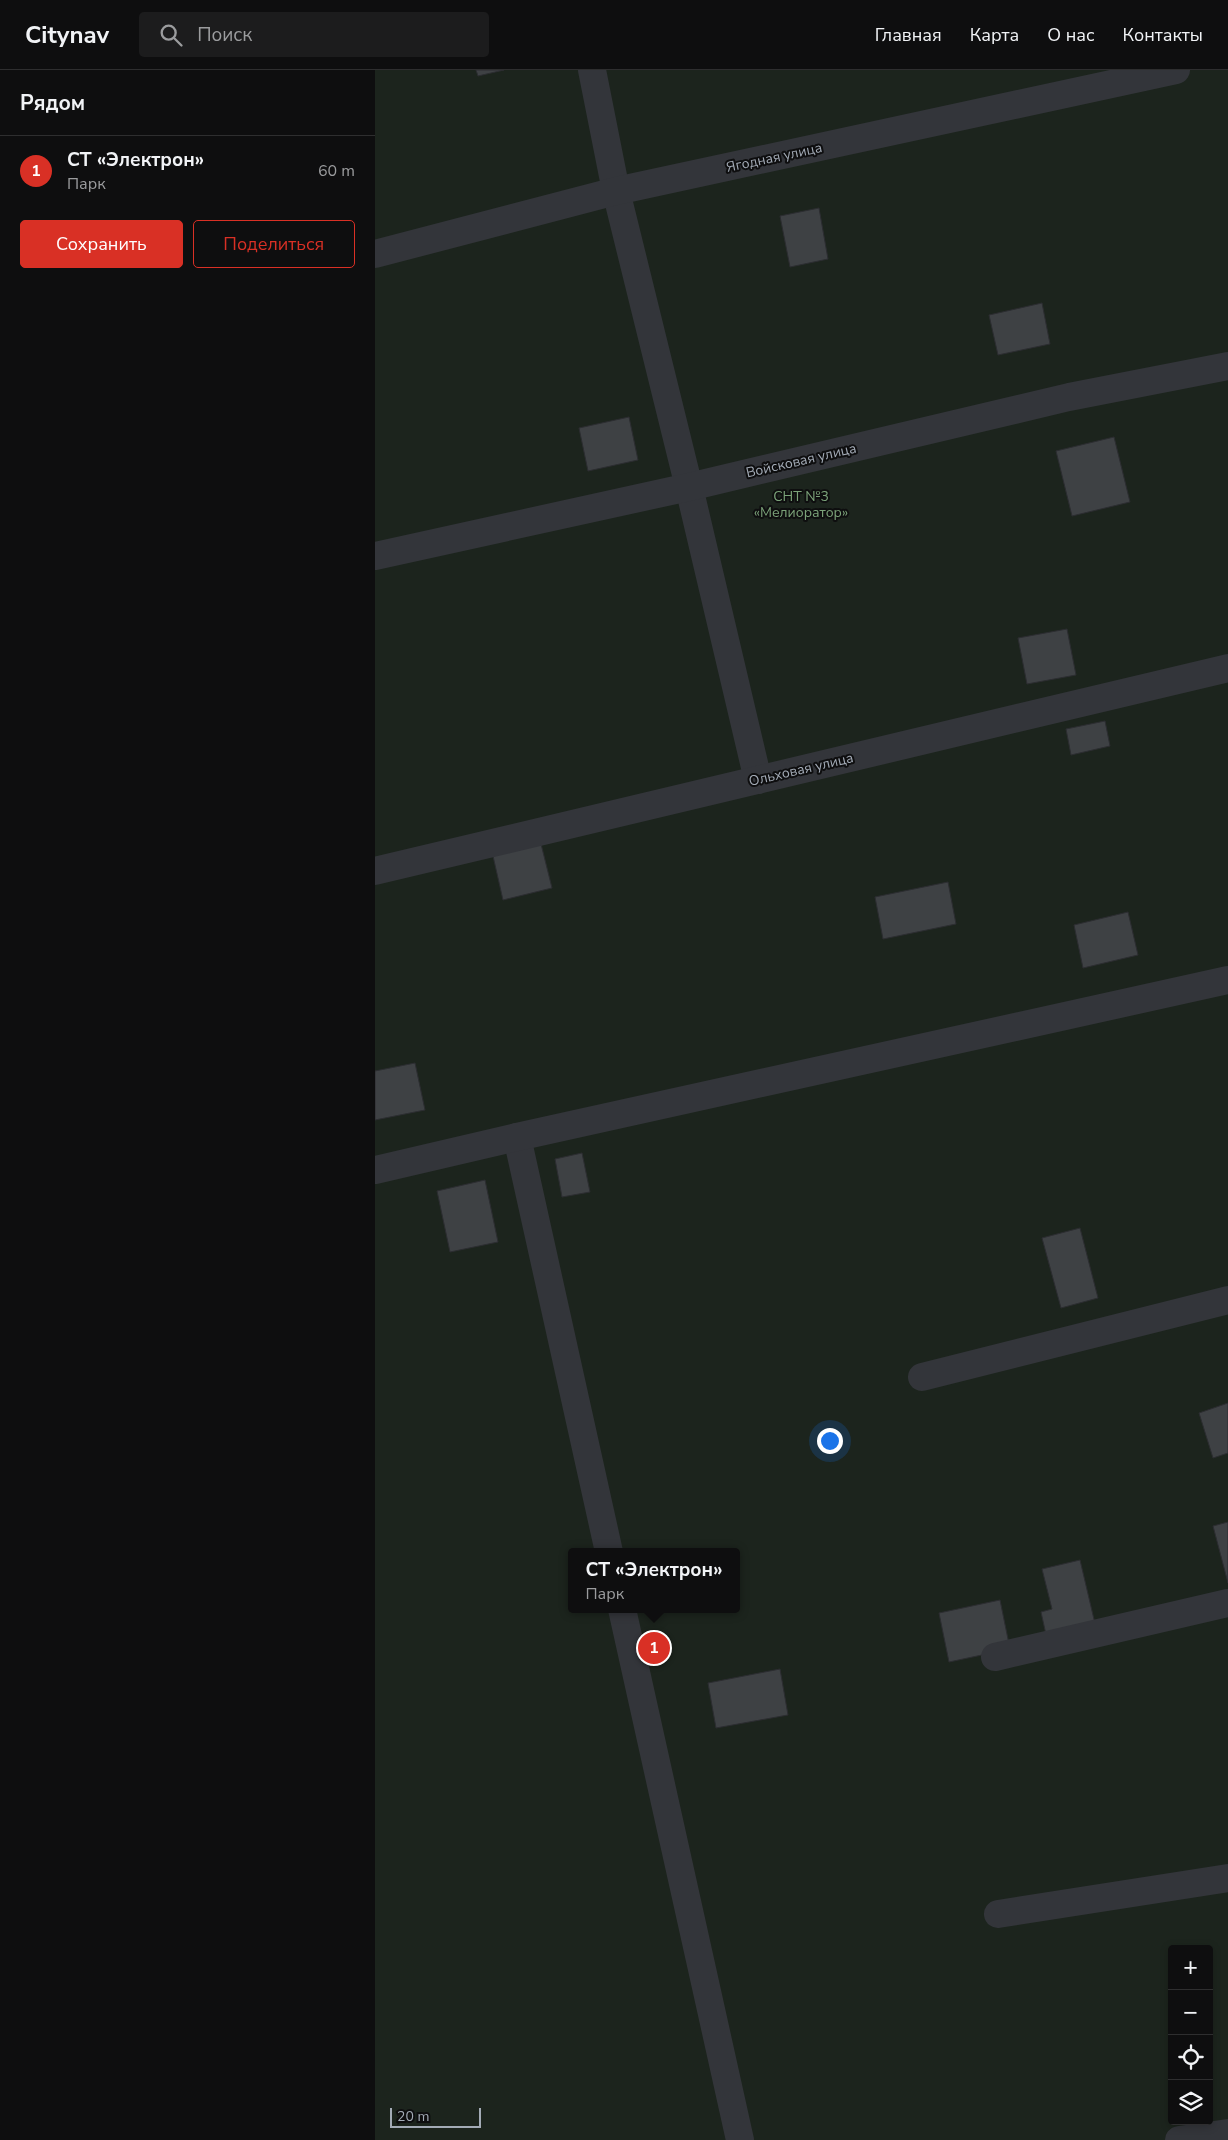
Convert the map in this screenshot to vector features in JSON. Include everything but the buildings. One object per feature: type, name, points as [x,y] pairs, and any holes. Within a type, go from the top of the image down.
[{"type":"lane","points":[[592,70],[616,191],[689,487],[758,780]]},
{"type":"lane","name":"Ягодная улица","points":[[375,254],[616,191],[1176,70]]},
{"type":"lane","name":"Войсковая улица","points":[[375,556],[689,487],[1069,397],[1228,366]]},
{"type":"lane","name":"Ольховая улица","points":[[375,871],[1228,668]]},
{"type":"lane","points":[[375,1170],[517,1136],[1228,980]]},
{"type":"lane","points":[[517,1136],[608,1548]]},
{"type":"lane","points":[[922,1377],[1228,1300]]},
{"type":"lane","points":[[995,1657],[1228,1603]]},
{"type":"lane","points":[[623,1613],[739,2140]]},
{"type":"lane","points":[[998,1914],[1228,1878]]},
{"type":"lane","points":[[1179,2140],[1228,2133]]},
{"type":"green space","name":"СНТ №3 «Мелиоратор»","points":[[375,70],[1228,70],[1228,2140],[375,2140]]},
{"type":"place","name":"СТ «Электрон»","points":[[654,1648]]}]
